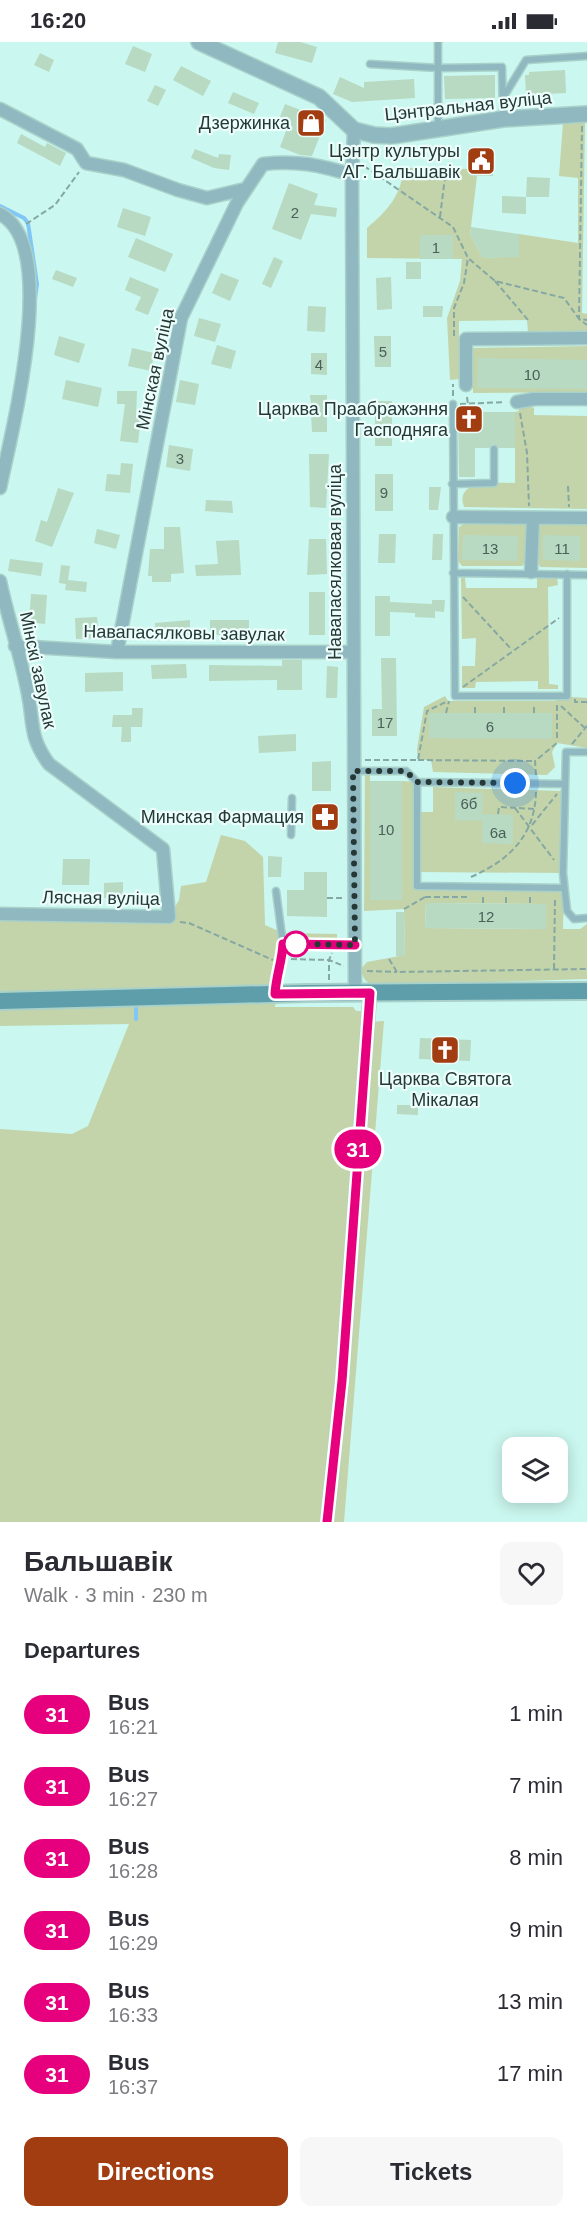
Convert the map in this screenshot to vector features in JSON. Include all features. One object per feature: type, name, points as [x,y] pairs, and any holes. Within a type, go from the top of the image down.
[{"type":"main road","points":[[0,1001],[329,993],[587,991]]},
{"type":"street","points":[[199,42],[319,97],[354,130]]},
{"type":"street","points":[[0,110],[77,149],[86,163],[124,170],[207,198],[245,189]]},
{"type":"street","name":"Цэнтральная вуліца","points":[[354,130],[374,135],[392,136],[503,119],[584,114]]},
{"type":"street","name":"Навапасялковая вуліца","points":[[327,1522],[342,1381],[362,994],[355,970],[354,898],[352,158],[354,130]]},
{"type":"street","name":"Мінская вуліца","points":[[117,652],[181,318],[245,189],[263,164],[282,162],[317,164],[352,175]]},
{"type":"street","points":[[0,214],[8,218],[16,228],[30,270],[26,352],[0,488]]},
{"type":"street","points":[[466,385],[466,339],[587,338]]},
{"type":"street","points":[[517,402],[534,399],[587,399]]},
{"type":"street","points":[[531,513],[531,572]]},
{"type":"street","points":[[453,517],[531,513],[587,518]]},
{"type":"street","name":"Мінскі завулак","points":[[0,581],[28,694],[34,739],[49,764],[163,849]]},
{"type":"street","name":"Навапасялковы завулак","points":[[15,646],[117,652],[353,652]]},
{"type":"street","name":"Лясная вуліца","points":[[0,914],[169,917],[163,849]]},
{"type":"lane","points":[[438,42],[438,129]]},
{"type":"lane","points":[[502,99],[526,60],[587,56]]},
{"type":"lane","points":[[370,64],[438,68],[502,67],[503,119]]},
{"type":"lane","points":[[453,404],[455,696],[567,696],[567,574]]},
{"type":"lane","points":[[452,484],[494,483],[494,448]]},
{"type":"lane","points":[[453,573],[531,572],[587,575]]},
{"type":"lane","points":[[587,752],[566,752],[563,873],[567,911],[574,919],[587,918]]},
{"type":"lane","points":[[353,771],[406,771],[417,782],[565,784]]},
{"type":"lane","points":[[417,782],[417,886],[564,888]]},
{"type":"lane","points":[[291,835],[292,798]]},
{"type":"lane","points":[[275,994],[277,971],[285,959],[276,891]]},
{"type":"lane","points":[[283,944],[355,945]]},
{"type":"path","points":[[579,319],[584,114]]},
{"type":"path","points":[[352,158],[453,227],[468,258],[495,281],[528,320]]},
{"type":"path","points":[[16,228],[55,205],[86,163]]},
{"type":"path","points":[[440,217],[446,169]]},
{"type":"path","points":[[495,281],[564,298],[579,319],[587,325]]},
{"type":"path","points":[[579,319],[587,320]]},
{"type":"path","points":[[466,385],[469,412]]},
{"type":"path","points":[[453,404],[517,402],[527,453],[531,513]]},
{"type":"path","points":[[568,486],[569,510]]},
{"type":"path","points":[[453,591],[462,596],[512,650]]},
{"type":"path","points":[[446,713],[448,701]]},
{"type":"path","points":[[475,713],[476,701]]},
{"type":"path","points":[[504,701],[504,713]]},
{"type":"path","points":[[534,701],[534,713]]},
{"type":"path","points":[[556,701],[586,728],[566,752],[557,743],[556,701]]},
{"type":"path","points":[[418,760],[535,761],[557,743]]},
{"type":"path","points":[[530,827],[535,809],[535,761]]},
{"type":"path","points":[[471,877],[511,853],[565,784]]},
{"type":"path","points":[[498,814],[499,807],[535,809]]},
{"type":"path","points":[[515,808],[563,873]]},
{"type":"path","points":[[554,969],[555,889]]},
{"type":"path","points":[[439,903],[440,897]]},
{"type":"path","points":[[460,897],[460,903]]},
{"type":"path","points":[[483,897],[483,903]]},
{"type":"path","points":[[506,897],[506,903]]},
{"type":"path","points":[[530,897],[530,904]]},
{"type":"path","points":[[327,898],[354,898]]},
{"type":"path","points":[[404,909],[412,903]]},
{"type":"path","points":[[169,917],[238,943],[270,961],[329,960],[355,970],[398,972],[587,969]]},
{"type":"path","points":[[329,993],[329,960],[333,945]]},
{"type":"path","points":[[389,959],[398,972]]},
{"type":"green space","points":[[563,123],[585,123],[582,313],[587,314],[587,333],[528,332],[527,320],[459,321],[459,379],[450,380],[447,318],[460,281],[462,259],[367,258],[367,228],[382,215],[392,202],[400,187],[404,168],[469,169],[469,176],[477,176],[470,235],[483,258],[519,256],[519,234],[578,243],[578,178],[559,176]]},
{"type":"green space","points":[[587,346],[587,392],[473,393],[473,348]]},
{"type":"green space","points":[[517,402],[534,408],[534,415],[587,416],[587,509],[464,507],[465,491],[471,487],[489,483],[515,483],[515,412],[519,411]]},
{"type":"green space","points":[[587,521],[587,568],[540,567],[536,532],[540,522]]},
{"type":"green space","points":[[465,523],[522,523],[527,525],[528,560],[522,566],[462,566],[458,561],[459,527]]},
{"type":"green space","points":[[537,576],[557,578],[558,585],[548,587],[549,684],[558,685],[558,689],[538,689],[538,681],[476,682],[475,688],[462,688],[462,666],[475,666],[476,638],[462,639],[461,578],[465,578],[466,588],[537,588]]},
{"type":"green space","points":[[445,696],[448,701],[556,701],[557,696],[587,698],[587,748],[557,743],[552,752],[555,767],[547,775],[433,772],[431,760],[418,760],[417,749],[424,707]]},
{"type":"green space","points":[[365,771],[370,771],[370,900],[402,900],[402,781],[417,782],[417,812],[433,812],[433,787],[562,791],[563,873],[417,872],[417,885],[564,888],[563,929],[580,929],[587,924],[587,979],[373,986],[365,980],[360,970],[367,962],[405,955],[404,909],[364,911]],"holes":[[[426,903],[546,904],[546,929],[425,928]]]},
{"type":"green space","points":[[221,835],[245,841],[263,857],[265,925],[283,933],[337,934],[337,945],[283,944],[275,1007],[353,1007],[356,1011],[368,1011],[367,1022],[384,1021],[344,1522],[0,1522],[0,1129],[72,1134],[88,1126],[129,1024],[0,1026],[0,914],[169,917],[179,900],[181,886],[206,882]]},
{"type":"building","points":[[278,42],[300,42],[317,47],[312,63],[275,53]]},
{"type":"building","points":[[133,46],[152,54],[145,72],[125,64]]},
{"type":"building","points":[[40,53],[54,60],[49,72],[34,65]]},
{"type":"building","points":[[181,66],[211,81],[203,96],[173,80]]},
{"type":"building","points":[[565,70],[566,93],[526,95],[525,75],[529,75],[529,72]]},
{"type":"building","points":[[495,75],[495,98],[445,99],[444,76]]},
{"type":"building","points":[[340,77],[364,88],[364,82],[414,79],[415,98],[352,102],[333,94]]},
{"type":"building","points":[[155,85],[166,90],[158,106],[147,101]]},
{"type":"building","points":[[233,92],[259,103],[254,114],[228,103]]},
{"type":"building","points":[[285,104],[326,120],[312,156],[300,155],[280,147],[288,126],[278,122]]},
{"type":"building","points":[[21,134],[45,147],[47,143],[66,153],[60,166],[17,143]]},
{"type":"building","points":[[195,149],[218,158],[219,154],[231,155],[229,170],[214,168],[191,158]]},
{"type":"building","name":"Цэнтр культуры АГ. Бальшавік","points":[[468,149],[493,149],[493,176],[469,176]]},
{"type":"building","points":[[527,177],[550,178],[549,197],[526,197]]},
{"type":"building","points":[[289,183],[318,194],[314,205],[337,208],[336,217],[311,214],[301,240],[272,229]]},
{"type":"building","points":[[502,196],[526,197],[526,214],[502,213]]},
{"type":"building","points":[[123,208],[151,217],[145,236],[117,227]]},
{"type":"building","points":[[471,227],[519,234],[519,257],[483,258],[470,235]]},
{"type":"building","points":[[420,235],[453,235],[453,259],[420,259]]},
{"type":"building","points":[[136,238],[173,254],[165,272],[128,257]]},
{"type":"building","points":[[274,257],[283,261],[271,288],[262,284]]},
{"type":"building","points":[[406,262],[421,262],[421,279],[406,279]]},
{"type":"building","points":[[56,270],[77,278],[73,287],[52,279]]},
{"type":"building","points":[[221,273],[239,280],[230,301],[212,293]]},
{"type":"building","points":[[130,277],[159,289],[148,315],[135,310],[141,297],[125,290]]},
{"type":"building","points":[[391,277],[392,309],[377,310],[376,278]]},
{"type":"building","points":[[308,306],[326,307],[325,332],[307,331]]},
{"type":"building","points":[[423,306],[443,306],[442,317],[423,317]]},
{"type":"building","points":[[199,318],[221,324],[215,342],[194,336]]},
{"type":"building","points":[[59,336],[85,344],[79,363],[54,355]]},
{"type":"building","points":[[374,336],[391,336],[391,367],[375,367]]},
{"type":"building","points":[[217,345],[236,351],[231,369],[211,364]]},
{"type":"building","points":[[132,348],[154,353],[151,371],[128,366]]},
{"type":"building","points":[[311,353],[327,353],[327,375],[311,374]]},
{"type":"building","points":[[478,358],[587,360],[587,389],[477,388]]},
{"type":"building","points":[[66,380],[102,388],[98,407],[62,399]]},
{"type":"building","points":[[180,380],[199,384],[195,405],[176,402]]},
{"type":"building","points":[[117,391],[137,391],[136,417],[141,417],[138,443],[120,441],[125,404],[117,404]]},
{"type":"building","points":[[310,395],[327,395],[327,432],[312,432],[311,414],[302,414],[302,405],[311,405]]},
{"type":"building","points":[[375,401],[392,401],[392,446],[375,446]]},
{"type":"building","points":[[447,403],[447,415],[411,416],[411,404]]},
{"type":"building","points":[[458,412],[515,412],[515,448],[499,448],[493,444],[489,448],[475,448],[475,477],[459,477]]},
{"type":"building","points":[[169,445],[193,449],[190,471],[166,467]]},
{"type":"building","points":[[309,454],[329,454],[326,508],[310,507]]},
{"type":"building","points":[[121,463],[133,464],[130,493],[105,491],[107,474],[120,475]]},
{"type":"building","points":[[375,474],[393,474],[393,511],[375,511]]},
{"type":"building","points":[[429,487],[441,487],[438,510],[429,510]]},
{"type":"building","points":[[58,488],[74,493],[52,547],[35,541],[41,520],[47,522]]},
{"type":"building","points":[[206,500],[232,501],[233,513],[205,511]]},
{"type":"building","points":[[164,527],[180,527],[184,573],[171,574],[171,582],[152,582],[152,576],[148,576],[150,549],[164,549]]},
{"type":"building","points":[[97,529],[120,535],[116,549],[94,543]]},
{"type":"building","points":[[379,534],[396,534],[395,563],[378,563]]},
{"type":"building","points":[[433,534],[443,534],[442,560],[432,560]]},
{"type":"building","points":[[463,535],[518,536],[517,561],[462,560]]},
{"type":"building","points":[[543,535],[580,536],[580,561],[543,560]]},
{"type":"building","points":[[309,539],[326,539],[327,574],[307,575]]},
{"type":"building","points":[[239,540],[241,575],[196,576],[195,565],[218,564],[216,541]]},
{"type":"building","points":[[10,559],[43,563],[41,576],[8,571]]},
{"type":"building","points":[[61,565],[70,566],[68,580],[87,582],[86,592],[65,590],[66,584],[59,583]]},
{"type":"building","points":[[309,592],[325,592],[325,635],[309,635]]},
{"type":"building","points":[[31,594],[47,595],[45,624],[29,622]]},
{"type":"building","points":[[375,596],[390,596],[390,602],[432,604],[432,600],[445,600],[444,612],[435,611],[435,618],[415,617],[415,613],[390,612],[390,636],[375,636]]},
{"type":"building","points":[[97,617],[99,638],[76,639],[75,618]]},
{"type":"building","points":[[190,620],[190,636],[156,638],[155,623]]},
{"type":"building","points":[[210,620],[249,620],[249,634],[210,635]]},
{"type":"building","points":[[381,658],[396,658],[397,736],[372,736],[372,709],[382,709]]},
{"type":"building","points":[[282,660],[302,660],[302,690],[277,690],[277,680],[209,681],[209,665],[282,666]]},
{"type":"building","points":[[186,664],[187,678],[152,679],[151,665]]},
{"type":"building","points":[[327,666],[338,667],[337,698],[326,698]]},
{"type":"building","points":[[123,672],[123,691],[85,692],[85,673]]},
{"type":"building","points":[[132,708],[143,708],[142,727],[131,727],[131,742],[121,742],[122,727],[112,727],[113,715],[132,715]]},
{"type":"building","points":[[429,713],[552,713],[552,739],[429,738]]},
{"type":"building","points":[[296,734],[296,751],[259,753],[258,736]]},
{"type":"building","points":[[331,761],[331,791],[312,791],[312,762]]},
{"type":"building","points":[[370,781],[402,781],[402,900],[370,900]]},
{"type":"building","points":[[455,792],[483,793],[482,821],[455,820]]},
{"type":"building","points":[[310,810],[328,810],[328,828],[311,828]]},
{"type":"building","points":[[482,814],[513,815],[513,844],[482,843]]},
{"type":"building","points":[[268,856],[282,857],[281,877],[268,877]]},
{"type":"building","points":[[63,859],[90,859],[89,885],[62,885]]},
{"type":"building","points":[[304,872],[327,872],[327,917],[287,916],[287,890],[304,890]]},
{"type":"building","points":[[123,882],[123,898],[104,898],[104,883]]},
{"type":"building","points":[[426,903],[546,904],[546,929],[425,928]]},
{"type":"building","points":[[396,912],[404,912],[405,956],[396,956]]},
{"type":"building","name":"Царква Святога Мікалая","points":[[420,1038],[471,1040],[470,1061],[419,1059]]},
{"type":"building","points":[[397,1105],[418,1105],[418,1115],[397,1114]]},
{"type":"waterway","points":[[0,206],[24,218],[28,223],[37,284],[35,299]]},
{"type":"waterway","points":[[136,1002],[136,1019]]},
{"type":"bus line","name":"31","points":[[327,1522],[342,1381],[370,993],[275,994],[283,944],[355,945]]},
{"type":"place","name":"Дзержинка","points":[[311,123]]},
{"type":"place","name":"Цэнтр культуры АГ. Бальшавік","points":[[481,161]]},
{"type":"place","name":"Царква Праабражэння Гасподняга","points":[[469,419]]},
{"type":"place","name":"Минская Фармация","points":[[325,817]]},
{"type":"place","name":"Царква Святога Мікалая","points":[[445,1050]]},
{"type":"route","points":[[296,944],[355,945],[353,771],[406,771],[417,782],[515,783]]}]
